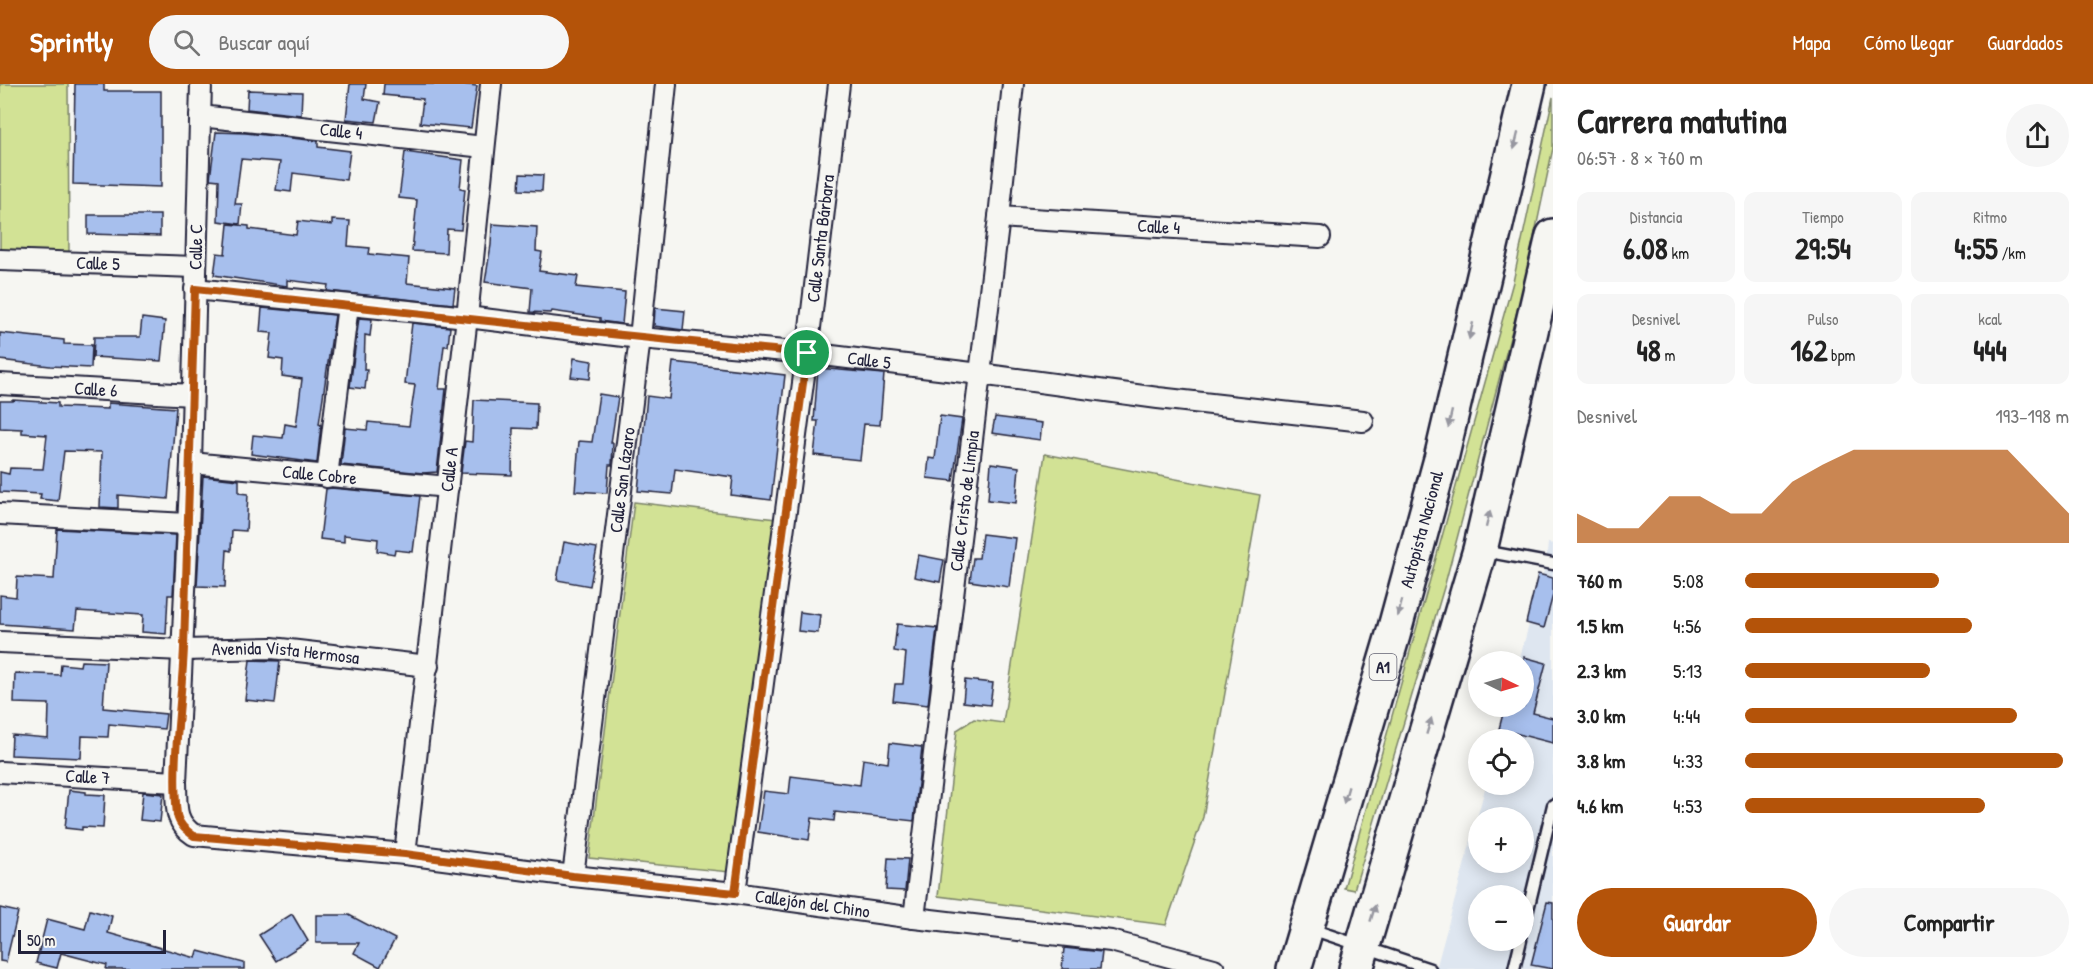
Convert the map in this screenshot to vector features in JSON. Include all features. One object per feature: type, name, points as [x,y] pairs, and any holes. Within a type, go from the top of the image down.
[{"type":"highway","name":"Autopista Nacional","points":[[1294,969],[1393,635],[1441,459],[1529,84]]},
{"type":"highway","points":[[1359,958],[1480,550],[1553,236]]},
{"type":"street","name":"Calle C","points":[[194,836],[184,829],[178,818],[176,782],[191,464],[201,84]]},
{"type":"street","name":"Calle A","points":[[405,854],[448,488],[491,84]]},
{"type":"street","name":"Calle San Lázaro","points":[[573,876],[640,338],[666,84]]},
{"type":"street","name":"Calle Santa Bárbara","points":[[735,893],[807,353],[839,84]]},
{"type":"street","name":"Calle Cristo de Limpia","points":[[914,918],[1013,84]]},
{"type":"street","name":"Calle 4","points":[[200,116],[484,147]]},
{"type":"street","name":"Calle 4","points":[[999,217],[1320,237]]},
{"type":"street","name":"Calle 5","points":[[0,260],[195,267]]},
{"type":"street","name":"Calle 5","points":[[195,289],[467,317],[640,338],[807,353],[1158,398],[1363,421]]},
{"type":"street","points":[[327,477],[348,305]]},
{"type":"street","name":"Calle 6","points":[[0,384],[192,395]]},
{"type":"street","name":"Calle Cobre","points":[[191,464],[448,488]]},
{"type":"street","points":[[0,514],[187,524]]},
{"type":"street","name":"Avenida Vista Hermosa","points":[[0,642],[183,650],[272,648],[428,666]]},
{"type":"street","name":"Calle 7","points":[[0,772],[176,782]]},
{"type":"street","name":"Callejón del Chino","points":[[194,836],[405,854],[1111,941],[1214,969]]},
{"type":"lane","points":[[1480,550],[1553,564]]},
{"type":"lane","points":[[1534,885],[1553,805]]},
{"type":"lane","points":[[1308,928],[1359,958],[1430,969]]},
{"type":"lane","points":[[1514,969],[1518,951]]},
{"type":"shaded area","points":[[1548,543],[1553,544],[1553,969],[1436,969],[1468,851],[1468,873],[1534,873],[1534,807],[1480,807],[1483,795],[1534,795],[1534,729],[1501,729],[1504,717],[1534,717],[1534,651],[1522,651],[1546,563]]},
{"type":"green space","points":[[0,84],[68,84],[69,254],[0,252]]},
{"type":"green space","points":[[1553,97],[1553,148],[1524,285],[1445,584],[1354,890],[1344,888],[1513,282]]},
{"type":"green space","points":[[1045,454],[1260,495],[1203,817],[1166,925],[938,896],[957,730],[974,719],[1003,723]]},
{"type":"green space","points":[[634,502],[776,519],[730,872],[589,858]]},
{"type":"building","points":[[75,84],[104,84],[104,91],[161,91],[161,187],[73,184]]},
{"type":"building","points":[[350,84],[366,84],[364,99],[380,102],[376,122],[346,119]]},
{"type":"building","points":[[384,84],[477,86],[471,128],[420,123],[423,99],[383,95]]},
{"type":"building","points":[[248,90],[302,92],[301,115],[247,109]]},
{"type":"building","points":[[216,132],[318,141],[318,147],[350,151],[346,180],[293,173],[291,192],[276,190],[280,162],[241,159],[235,204],[242,204],[240,224],[218,221],[219,180],[210,179]]},
{"type":"building","points":[[405,152],[463,160],[460,188],[465,189],[461,230],[447,229],[446,253],[412,251],[417,200],[399,198]]},
{"type":"building","points":[[520,174],[543,175],[542,191],[519,190]]},
{"type":"building","points":[[88,215],[160,215],[160,236],[88,234]]},
{"type":"building","points":[[332,220],[350,221],[348,246],[370,248],[369,254],[409,258],[407,283],[455,288],[453,304],[327,291],[328,285],[287,280],[287,286],[214,275],[217,253],[225,254],[228,224],[296,235],[298,221],[332,225]]},
{"type":"building","points":[[492,224],[537,227],[536,251],[542,252],[539,271],[578,276],[576,287],[625,292],[622,324],[600,321],[600,318],[552,311],[551,313],[530,312],[532,288],[485,282]]},
{"type":"building","points":[[262,308],[335,315],[319,424],[321,425],[317,463],[251,454],[253,435],[283,438],[285,424],[296,426],[302,379],[282,376],[283,360],[269,358],[272,333],[260,332]]},
{"type":"building","points":[[655,308],[685,311],[683,330],[654,326]]},
{"type":"building","points":[[142,318],[165,321],[161,361],[93,357],[94,337],[140,337]]},
{"type":"building","points":[[359,318],[372,319],[370,336],[365,335],[364,370],[367,370],[365,389],[350,387]]},
{"type":"building","points":[[412,323],[450,327],[448,346],[444,346],[439,389],[446,389],[437,472],[423,473],[341,465],[345,428],[367,430],[368,422],[409,426],[415,385],[405,384]]},
{"type":"building","points":[[0,333],[64,340],[64,344],[92,345],[91,368],[0,360]]},
{"type":"building","points":[[574,358],[592,361],[590,379],[571,377]]},
{"type":"building","points":[[673,362],[785,375],[771,500],[731,495],[733,477],[675,469],[672,494],[638,491],[647,396],[669,399]]},
{"type":"building","points":[[818,368],[884,374],[880,425],[864,424],[860,460],[814,455],[818,421],[814,421]]},
{"type":"building","points":[[599,394],[618,397],[607,493],[575,491],[579,441],[592,442]]},
{"type":"building","points":[[474,400],[537,403],[536,429],[513,428],[512,475],[461,473],[465,441],[472,442]]},
{"type":"building","points":[[0,401],[58,403],[58,407],[108,409],[108,403],[176,408],[168,499],[118,495],[118,508],[100,507],[102,452],[64,451],[58,501],[40,499],[41,494],[0,492],[0,472],[9,474],[10,468],[43,469],[47,435],[22,433],[22,429],[0,428]]},
{"type":"building","points":[[940,416],[962,419],[953,481],[927,478],[929,458],[935,459]]},
{"type":"building","points":[[995,417],[1042,423],[1040,440],[992,433]]},
{"type":"building","points":[[991,463],[1019,467],[1016,503],[988,500]]},
{"type":"building","points":[[203,476],[239,480],[239,493],[248,494],[246,531],[232,530],[231,551],[227,550],[225,587],[197,586]]},
{"type":"building","points":[[326,489],[420,496],[413,552],[395,550],[394,554],[377,551],[378,539],[344,535],[344,542],[320,539]]},
{"type":"building","points":[[57,529],[176,535],[173,595],[168,595],[166,634],[142,632],[143,615],[77,611],[75,629],[0,624],[0,595],[16,597],[17,577],[54,579]]},
{"type":"building","points":[[982,534],[1015,538],[1009,587],[970,581],[973,558],[979,558]]},
{"type":"building","points":[[564,542],[597,548],[590,586],[557,580]]},
{"type":"building","points":[[918,555],[944,560],[940,582],[914,577]]},
{"type":"building","points":[[1538,574],[1553,578],[1553,595],[1544,628],[1526,623]]},
{"type":"building","points":[[800,612],[820,615],[818,633],[798,631]]},
{"type":"building","points":[[897,624],[937,628],[928,705],[893,701],[895,684],[903,684],[906,653],[894,651]]},
{"type":"building","points":[[250,660],[280,661],[275,703],[245,700]]},
{"type":"building","points":[[1534,660],[1546,663],[1534,709]]},
{"type":"building","points":[[81,661],[106,662],[103,708],[166,714],[164,729],[109,724],[108,737],[82,736],[81,758],[11,755],[12,735],[48,738],[49,704],[14,703],[15,673],[60,675],[61,664],[80,666]]},
{"type":"building","points":[[965,680],[993,683],[990,705],[963,702]]},
{"type":"building","points":[[1534,713],[1553,718],[1553,743],[1534,738],[1534,729],[1499,729],[1502,717],[1534,717]]},
{"type":"building","points":[[890,743],[922,747],[914,821],[835,812],[834,821],[812,818],[809,840],[758,832],[764,791],[789,794],[791,776],[860,785],[863,759],[888,763]]},
{"type":"building","points":[[69,790],[105,795],[103,828],[82,827],[82,830],[65,828]]},
{"type":"building","points":[[143,792],[163,794],[160,822],[140,820]]},
{"type":"building","points":[[888,858],[908,859],[905,891],[886,890]]},
{"type":"building","points":[[1547,902],[1553,903],[1553,969],[1531,965]]},
{"type":"building","points":[[0,908],[18,912],[6,962],[0,961]]},
{"type":"building","points":[[90,910],[112,916],[108,933],[196,958],[198,951],[244,963],[244,969],[106,969],[107,965],[61,953],[57,968],[36,963],[47,919],[85,929]]},
{"type":"building","points":[[292,914],[308,941],[276,961],[259,935]]},
{"type":"building","points":[[316,915],[349,915],[395,939],[380,967],[354,953],[359,943],[316,943]]},
{"type":"building","points":[[1064,948],[1102,952],[1100,969],[1062,969]]},
{"type":"route","points":[[195,289],[467,317],[640,338],[807,353],[735,893],[573,876],[405,854],[194,836],[184,829],[178,818],[176,782],[191,464],[195,289]]}]
